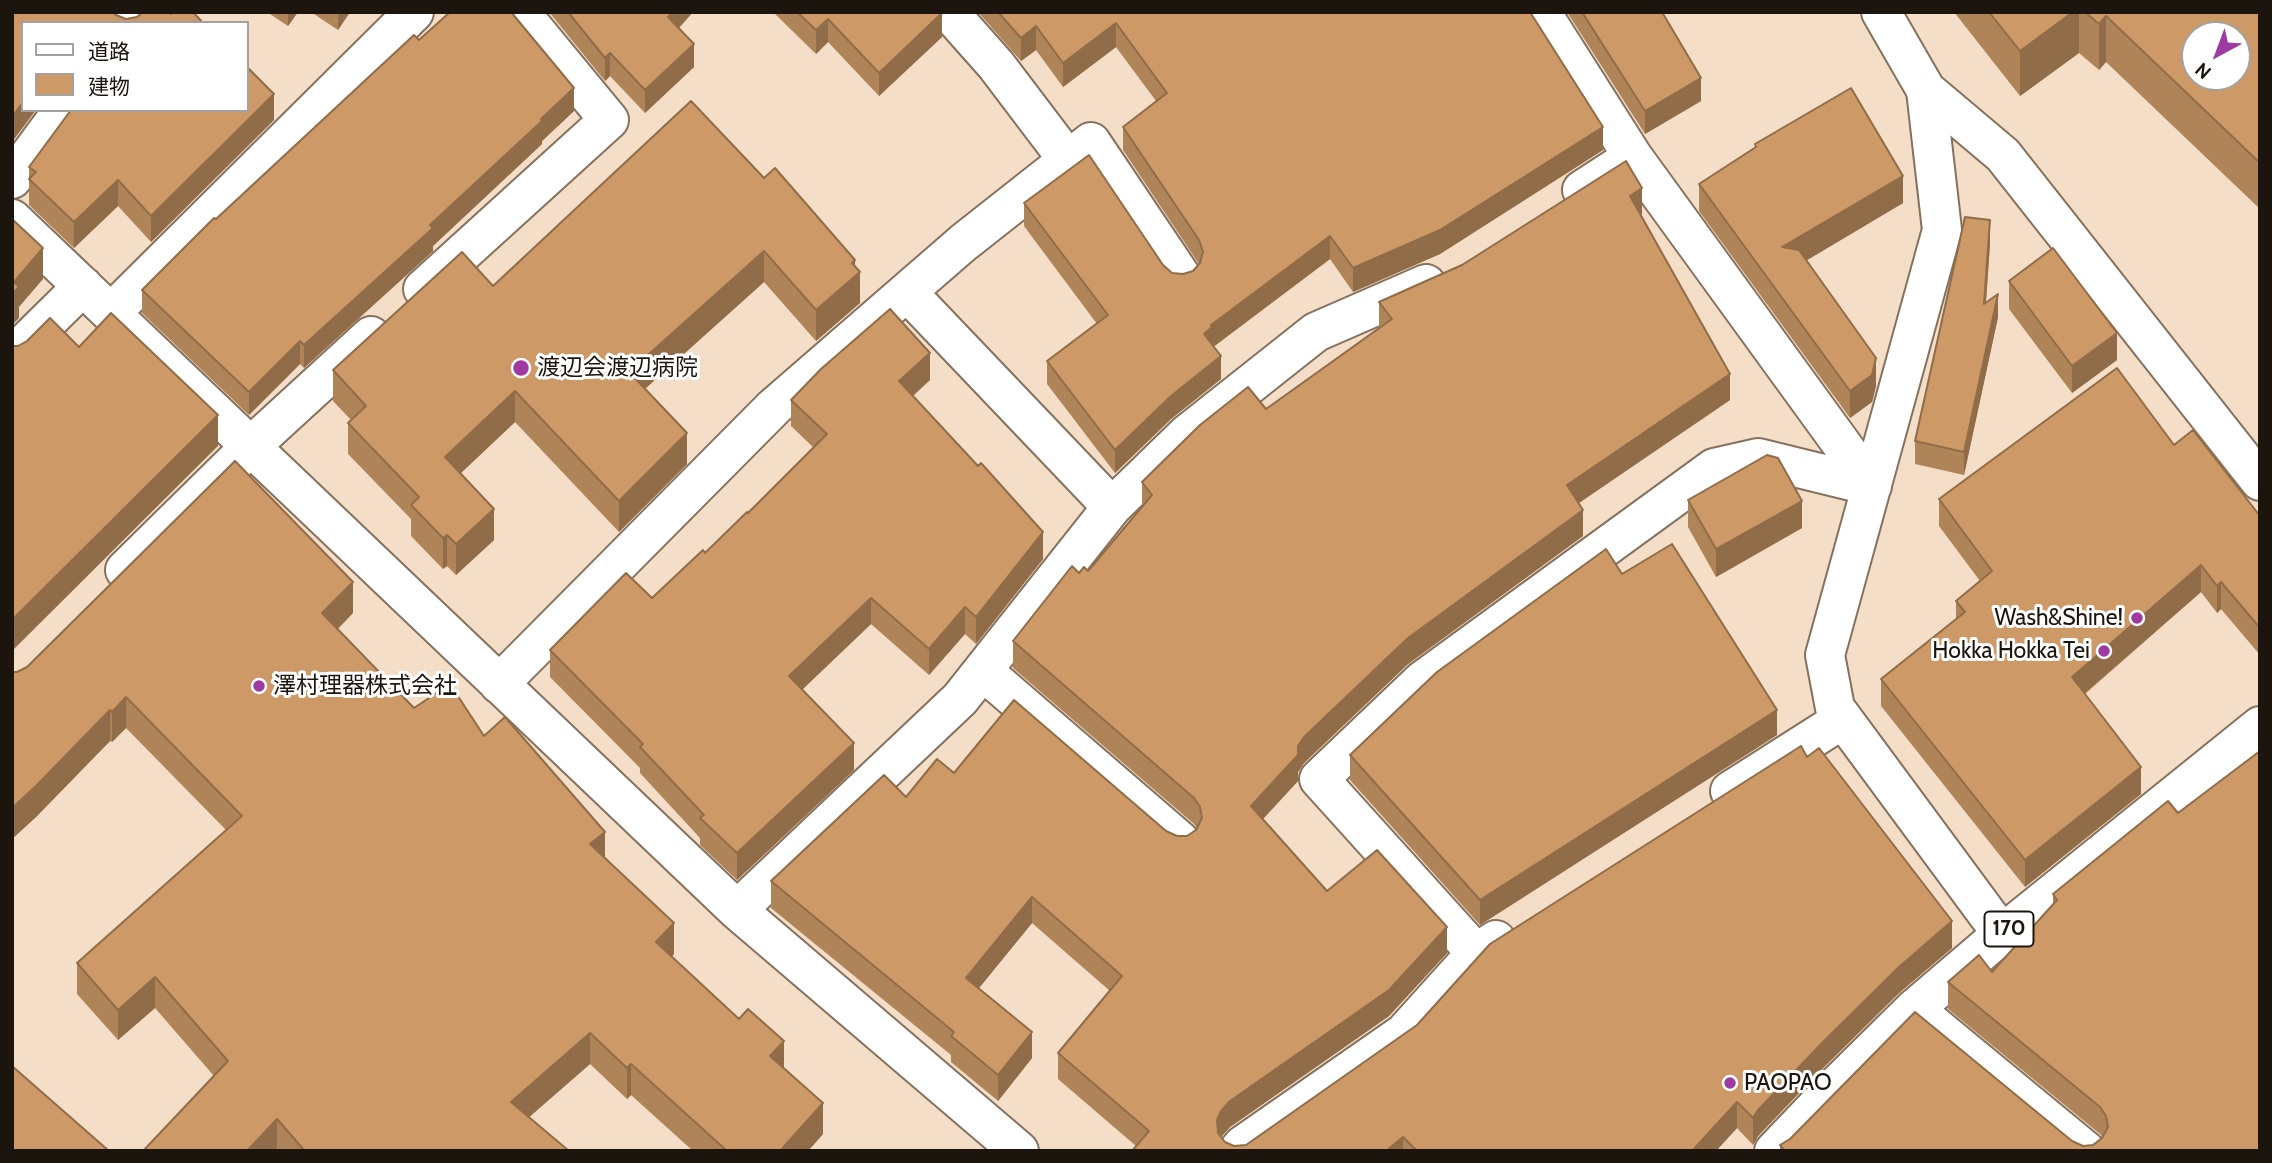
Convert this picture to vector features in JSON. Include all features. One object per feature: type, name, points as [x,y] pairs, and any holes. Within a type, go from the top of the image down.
[{"type":"main road","points":[[111,313],[414,12]]},
{"type":"main road","points":[[102,594],[251,446],[608,120],[520,12]]},
{"type":"main road","points":[[948,12],[996,65],[1068,160]]},
{"type":"main road","points":[[1541,12],[1633,157],[1872,486]]},
{"type":"main road","points":[[1881,12],[1926,90],[2003,155],[2260,481]]},
{"type":"main road","points":[[1926,90],[1942,230],[1825,655],[1835,708],[2002,934]]},
{"type":"main road","points":[[12,179],[62,112]]},
{"type":"main road","points":[[499,684],[774,407],[963,243],[1091,142],[1181,276]]},
{"type":"main road","points":[[1553,208],[1633,157]]},
{"type":"main road","points":[[12,219],[737,910],[1019,1151]]},
{"type":"main road","points":[[737,910],[960,699],[1112,506],[1186,435],[1316,332],[1462,266]]},
{"type":"main road","points":[[12,356],[83,286]]},
{"type":"main road","points":[[907,292],[1112,506]]},
{"type":"main road","points":[[1476,953],[1319,779],[1423,680],[1714,468],[1758,458],[1872,486]]},
{"type":"main road","points":[[983,671],[1180,841]]},
{"type":"main road","points":[[1705,807],[1843,719]]},
{"type":"main road","name":"170","points":[[1774,1151],[1914,1009],[2002,934],[2260,726]]},
{"type":"main road","points":[[1238,1151],[1404,1033],[1476,953],[1522,924]]},
{"type":"main road","points":[[1914,1009],[2086,1151]]},
{"type":"building","points":[[12,12],[113,12],[126,19],[137,17],[143,12],[193,12],[201,21],[21,21],[21,105],[12,117]]},
{"type":"building","points":[[450,12],[511,12],[574,88],[430,225],[433,228],[304,345],[300,341],[249,392],[142,290],[214,218],[414,35],[419,40]]},
{"type":"building","points":[[568,12],[672,12],[668,17],[694,44],[645,90],[610,53],[605,58]]},
{"type":"building","points":[[797,12],[942,13],[879,73],[828,19],[816,30]]},
{"type":"building","points":[[998,12],[1530,12],[1603,127],[1440,230],[1353,268],[1330,236],[1211,325],[1204,334],[1221,356],[1171,396],[1115,450],[1047,361],[1108,315],[1024,203],[1089,155],[1163,265],[1172,273],[1193,271],[1200,263],[1203,252],[1199,240],[1123,127],[1167,93],[1116,23],[1063,63],[1036,26],[1021,38]]},
{"type":"building","points":[[1582,12],[1662,12],[1701,78],[1645,111]]},
{"type":"building","points":[[1989,12],[2073,12],[2020,51]]},
{"type":"building","points":[[2085,12],[2260,12],[2260,163],[2185,91],[2251,91],[2251,21],[2181,21],[2181,88],[2106,16],[2099,24]]},
{"type":"building","points":[[248,68],[274,94],[151,216],[118,180],[74,222],[29,179],[36,172],[29,167],[70,112],[248,112]]},
{"type":"building","points":[[1851,88],[1903,176],[1782,247],[1799,250],[1876,358],[1872,375],[1850,391],[1699,184],[1756,147],[1755,144]]},
{"type":"building","points":[[691,101],[764,178],[775,168],[855,260],[852,263],[860,272],[816,310],[764,251],[629,372],[687,433],[619,501],[515,391],[445,457],[494,509],[456,544],[447,535],[443,538],[411,505],[419,497],[348,423],[366,406],[333,370],[462,252],[493,286]]},
{"type":"building","points":[[1626,161],[1642,188],[1630,196],[1730,374],[1567,485],[1583,510],[1408,638],[1304,737],[1298,746],[1298,755],[1251,806],[1327,891],[1377,850],[1447,927],[1389,990],[1230,1101],[1217,1120],[1218,1133],[1225,1142],[1234,1146],[1246,1145],[1417,1025],[1490,944],[1801,746],[1807,757],[1819,748],[1952,921],[1899,967],[1823,1042],[1753,1118],[1737,1102],[1692,1151],[1417,1151],[1403,1137],[1386,1151],[1132,1151],[1149,1131],[1058,1053],[1122,976],[1032,897],[966,978],[1032,1032],[998,1075],[951,1036],[954,1032],[771,881],[884,775],[906,797],[937,759],[954,773],[1014,700],[1166,831],[1177,836],[1187,836],[1196,830],[1202,818],[1200,807],[1194,798],[1013,641],[1072,566],[1079,573],[1084,567],[1088,571],[1152,495],[1142,482],[1200,425],[1248,387],[1266,409],[1392,319],[1379,302],[1462,265]]},
{"type":"building","points":[[1965,217],[1990,220],[1984,304],[1998,294],[1964,452],[1915,441]]},
{"type":"building","points":[[12,219],[43,248],[14,282],[19,287],[12,294]]},
{"type":"building","points":[[2053,248],[2117,333],[2072,366],[2009,281]]},
{"type":"building","points":[[890,309],[930,353],[899,381],[978,466],[981,463],[1043,532],[976,617],[965,607],[929,649],[871,598],[789,676],[854,743],[737,853],[700,818],[704,815],[640,747],[643,744],[550,650],[626,573],[652,598],[703,550],[705,553],[748,513],[827,434],[791,400],[821,369]]},
{"type":"building","points":[[111,313],[218,415],[12,620],[12,346],[27,341],[50,318],[79,347]]},
{"type":"building","points":[[2117,368],[2174,445],[2193,430],[2260,516],[2260,628],[2221,582],[2217,586],[2201,565],[2072,677],[2141,767],[2025,860],[1881,679],[1965,612],[1956,601],[1992,571],[1939,499]]},
{"type":"building","points":[[1767,455],[1778,458],[1802,501],[1716,549],[1688,500]]},
{"type":"building","points":[[235,461],[353,582],[322,613],[414,708],[450,684],[484,736],[505,717],[605,832],[590,844],[674,923],[656,942],[739,1019],[748,1009],[784,1041],[770,1056],[823,1103],[780,1151],[727,1151],[631,1064],[627,1068],[590,1033],[511,1102],[569,1151],[305,1151],[277,1119],[247,1151],[143,1151],[228,1061],[155,977],[118,1010],[77,963],[242,816],[126,697],[12,808],[12,672],[27,667]]},
{"type":"building","points":[[1672,544],[1777,710],[1480,900],[1350,755],[1437,672],[1606,549],[1622,574]]},
{"type":"building","points":[[2260,751],[2260,1151],[1785,1151],[1780,1145],[1790,1139],[1915,1012],[2072,1141],[2083,1146],[2093,1145],[2102,1138],[2108,1127],[2106,1116],[2100,1107],[1948,982],[1979,955],[1992,972],[2057,900],[2053,894],[2168,801],[2178,813]]},
{"type":"building","points":[[12,1066],[109,1151],[12,1151]]},
{"type":"place","name":"渡辺会渡辺病院","points":[[521,368]]},
{"type":"place","name":"Wash&Shine!","points":[[2137,618]]},
{"type":"place","name":"Hokka Hokka Tei","points":[[2104,651]]},
{"type":"place","name":"澤村理器株式会社","points":[[259,686]]},
{"type":"place","name":"PAOPAO","points":[[1730,1083]]}]
